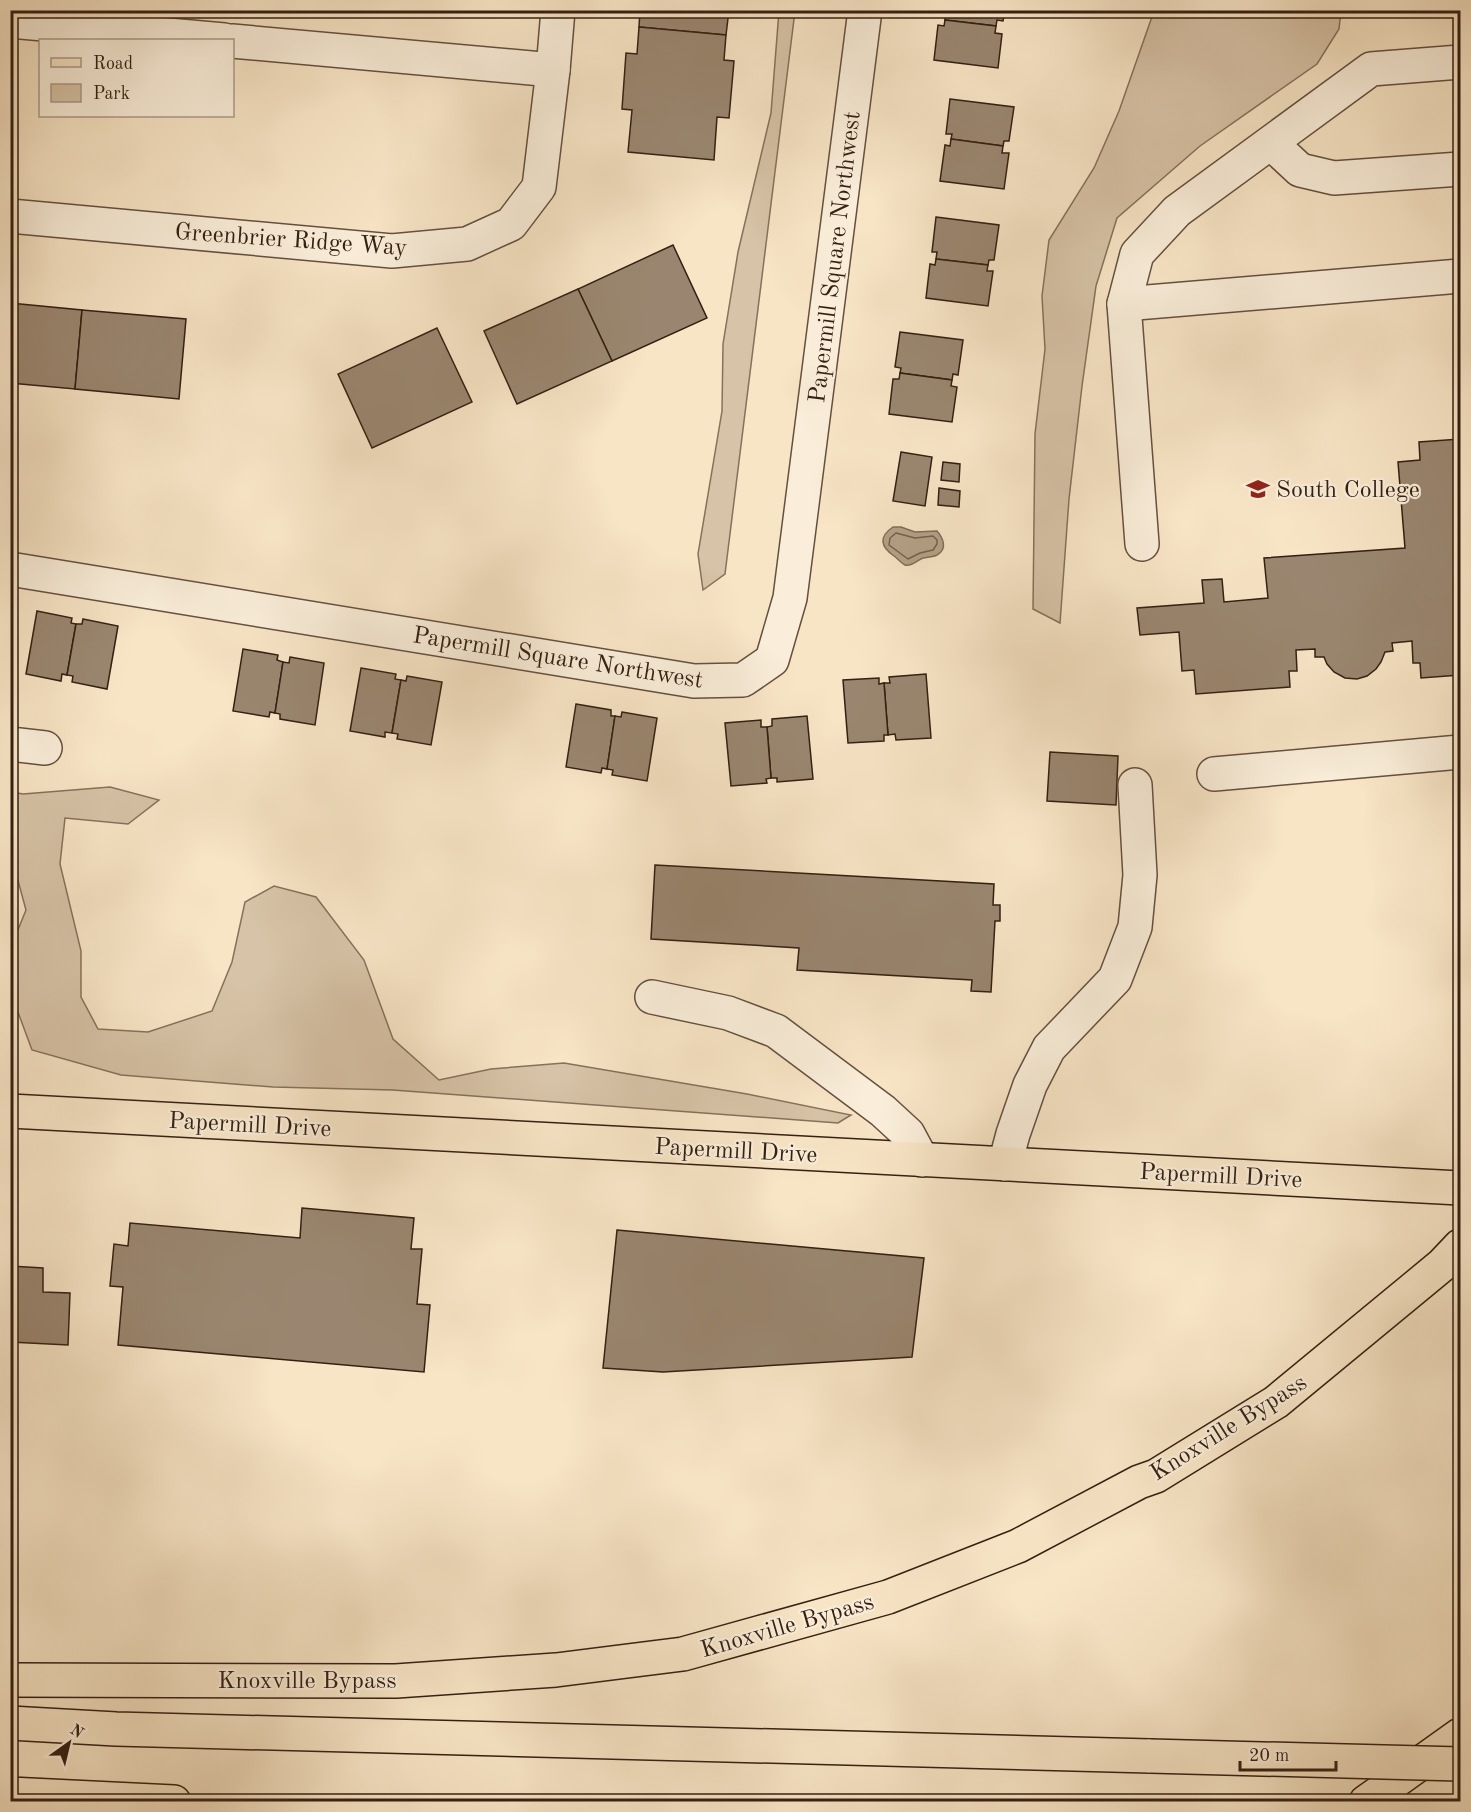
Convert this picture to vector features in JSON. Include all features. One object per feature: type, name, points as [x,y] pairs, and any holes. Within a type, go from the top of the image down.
[{"type":"main road","name":"Papermill Drive","points":[[10,1112],[1461,1188]]},
{"type":"main road","name":"Knoxville Bypass","points":[[10,1680],[396,1681],[556,1670],[683,1654],[888,1596],[1018,1546],[1139,1482],[1156,1476],[1276,1402],[1442,1265],[1461,1246]]},
{"type":"main road","points":[[10,1723],[116,1729],[1461,1764]]},
{"type":"main road","points":[[1366,1802],[1461,1735]]},
{"type":"main road","points":[[10,1794],[174,1802]]},
{"type":"street","name":"Greenbrier Ridge Way","points":[[10,216],[392,251],[467,244],[511,224],[539,187],[558,10]]},
{"type":"street","name":"Papermill Square Northwest","points":[[10,569],[694,681],[743,680],[772,660],[790,598],[865,10]]},
{"type":"street","points":[[10,21],[213,39]]},
{"type":"street","points":[[234,41],[553,70]]},
{"type":"street","points":[[1142,544],[1124,304],[1137,254],[1177,211],[1371,69],[1461,62]]},
{"type":"street","points":[[1271,143],[1300,170],[1334,178],[1461,169]]},
{"type":"street","points":[[1124,304],[1461,276]]},
{"type":"street","points":[[10,744],[45,748]]},
{"type":"street","points":[[1214,774],[1461,752]]},
{"type":"street","points":[[1005,1164],[1030,1085],[1049,1048],[1115,979],[1135,927],[1140,875],[1135,785]]},
{"type":"street","points":[[651,997],[728,1013],[776,1031],[883,1111],[908,1134],[922,1160]]},
{"type":"green space","points":[[779,11],[795,11],[725,574],[703,590],[698,554],[722,411],[723,344],[738,252],[771,113]]},
{"type":"green space","points":[[1154,11],[1341,11],[1339,29],[1317,64],[1200,146],[1117,218],[1096,286],[1069,499],[1060,623],[1033,609],[1035,434],[1045,349],[1042,296],[1049,240],[1094,168],[1119,111]]},
{"type":"green space","points":[[110,787],[159,800],[128,824],[65,818],[60,864],[81,951],[81,997],[98,1029],[148,1032],[212,1011],[232,962],[245,902],[274,886],[316,897],[364,960],[393,1039],[439,1080],[491,1069],[564,1063],[747,1094],[851,1115],[838,1123],[393,1090],[273,1087],[121,1075],[32,1050],[12,996],[11,947],[26,910],[11,855],[11,792],[23,794]]},
{"type":"water","points":[[893,527],[915,532],[937,531],[943,540],[942,550],[935,556],[905,565],[884,546],[883,538]]},
{"type":"building","points":[[640,10],[729,10],[726,35],[639,27]]},
{"type":"building","points":[[940,10],[1005,10],[1003,21],[997,20],[996,26],[945,20],[946,14],[940,13]]},
{"type":"building","points":[[945,20],[996,26],[995,33],[1002,34],[998,68],[934,60],[938,25],[944,26]]},
{"type":"building","points":[[639,27],[726,35],[724,60],[734,61],[729,118],[717,117],[714,160],[628,152],[632,110],[622,109],[626,53],[637,54]]},
{"type":"building","points":[[950,99],[1014,107],[1009,141],[1004,141],[1003,146],[951,139],[952,134],[946,134]]},
{"type":"building","points":[[951,139],[1003,146],[1002,153],[1009,153],[1004,189],[940,181],[945,145],[950,146]]},
{"type":"building","points":[[936,217],[999,225],[994,260],[989,260],[988,265],[936,259],[937,252],[932,252]]},
{"type":"building","points":[[673,245],[707,318],[612,361],[578,289]]},
{"type":"building","points":[[936,259],[988,265],[987,271],[993,271],[988,306],[926,298],[930,264],[935,265]]},
{"type":"building","points":[[578,289],[612,361],[517,404],[484,331]]},
{"type":"building","points":[[10,303],[82,310],[75,389],[10,383]]},
{"type":"building","points":[[82,310],[186,319],[179,399],[75,389]]},
{"type":"building","points":[[437,328],[472,402],[372,448],[338,374]]},
{"type":"building","points":[[900,332],[963,340],[958,375],[953,374],[952,380],[900,373],[901,368],[895,367]]},
{"type":"building","points":[[900,373],[952,380],[951,386],[957,387],[952,422],[889,414],[893,379],[899,379]]},
{"type":"building","points":[[1460,439],[1460,675],[1421,678],[1420,663],[1413,663],[1412,641],[1392,643],[1393,651],[1385,652],[1376,669],[1367,676],[1357,679],[1345,678],[1334,672],[1324,657],[1315,657],[1315,649],[1296,650],[1297,671],[1289,671],[1290,687],[1196,694],[1194,670],[1182,671],[1179,632],[1140,635],[1137,608],[1204,603],[1202,580],[1222,579],[1224,602],[1268,598],[1264,558],[1405,548],[1398,462],[1420,460],[1419,442]]},
{"type":"building","points":[[901,452],[932,457],[925,506],[893,501]]},
{"type":"building","points":[[943,462],[960,464],[959,482],[941,480]]},
{"type":"building","points":[[939,488],[960,491],[959,507],[938,505]]},
{"type":"building","points":[[37,611],[72,618],[71,623],[76,624],[67,675],[62,674],[61,681],[26,674]]},
{"type":"building","points":[[83,619],[118,626],[107,689],[72,682],[73,676],[67,675],[76,624],[82,624]]},
{"type":"building","points":[[243,649],[278,655],[277,660],[283,662],[275,713],[270,712],[269,717],[233,711]]},
{"type":"building","points":[[290,657],[324,663],[315,725],[280,719],[280,714],[275,713],[283,662],[289,663]]},
{"type":"building","points":[[361,668],[396,674],[395,679],[401,680],[392,733],[385,732],[385,737],[350,731]]},
{"type":"building","points":[[926,674],[931,738],[896,740],[895,734],[888,735],[884,683],[890,683],[889,677]]},
{"type":"building","points":[[407,676],[442,682],[431,745],[397,739],[398,734],[392,733],[401,680],[406,681]]},
{"type":"building","points":[[879,678],[879,684],[884,683],[888,735],[884,735],[884,741],[848,743],[843,680]]},
{"type":"building","points":[[576,704],[611,710],[611,716],[615,716],[607,769],[602,768],[601,773],[566,767]]},
{"type":"building","points":[[622,712],[657,718],[647,781],[612,775],[613,770],[607,769],[615,716],[621,717]]},
{"type":"building","points":[[807,716],[813,779],[777,782],[777,778],[771,778],[767,727],[772,726],[772,719]]},
{"type":"building","points":[[761,720],[761,727],[767,727],[771,778],[766,779],[767,783],[731,786],[725,723]]},
{"type":"building","points":[[1050,752],[1118,756],[1116,805],[1047,801]]},
{"type":"building","points":[[655,865],[994,884],[993,905],[1000,905],[1000,921],[995,921],[991,992],[971,991],[972,980],[797,970],[799,948],[651,939]]},
{"type":"building","points":[[302,1208],[414,1218],[411,1249],[422,1249],[417,1304],[430,1305],[424,1372],[118,1345],[123,1287],[110,1286],[114,1244],[128,1246],[130,1223],[300,1238]]},
{"type":"building","points":[[617,1230],[924,1258],[912,1357],[663,1372],[603,1368]]},
{"type":"building","points":[[10,1266],[43,1268],[43,1292],[70,1293],[68,1345],[10,1342]]},
{"type":"place","name":"South College","points":[[1258,489]]}]
